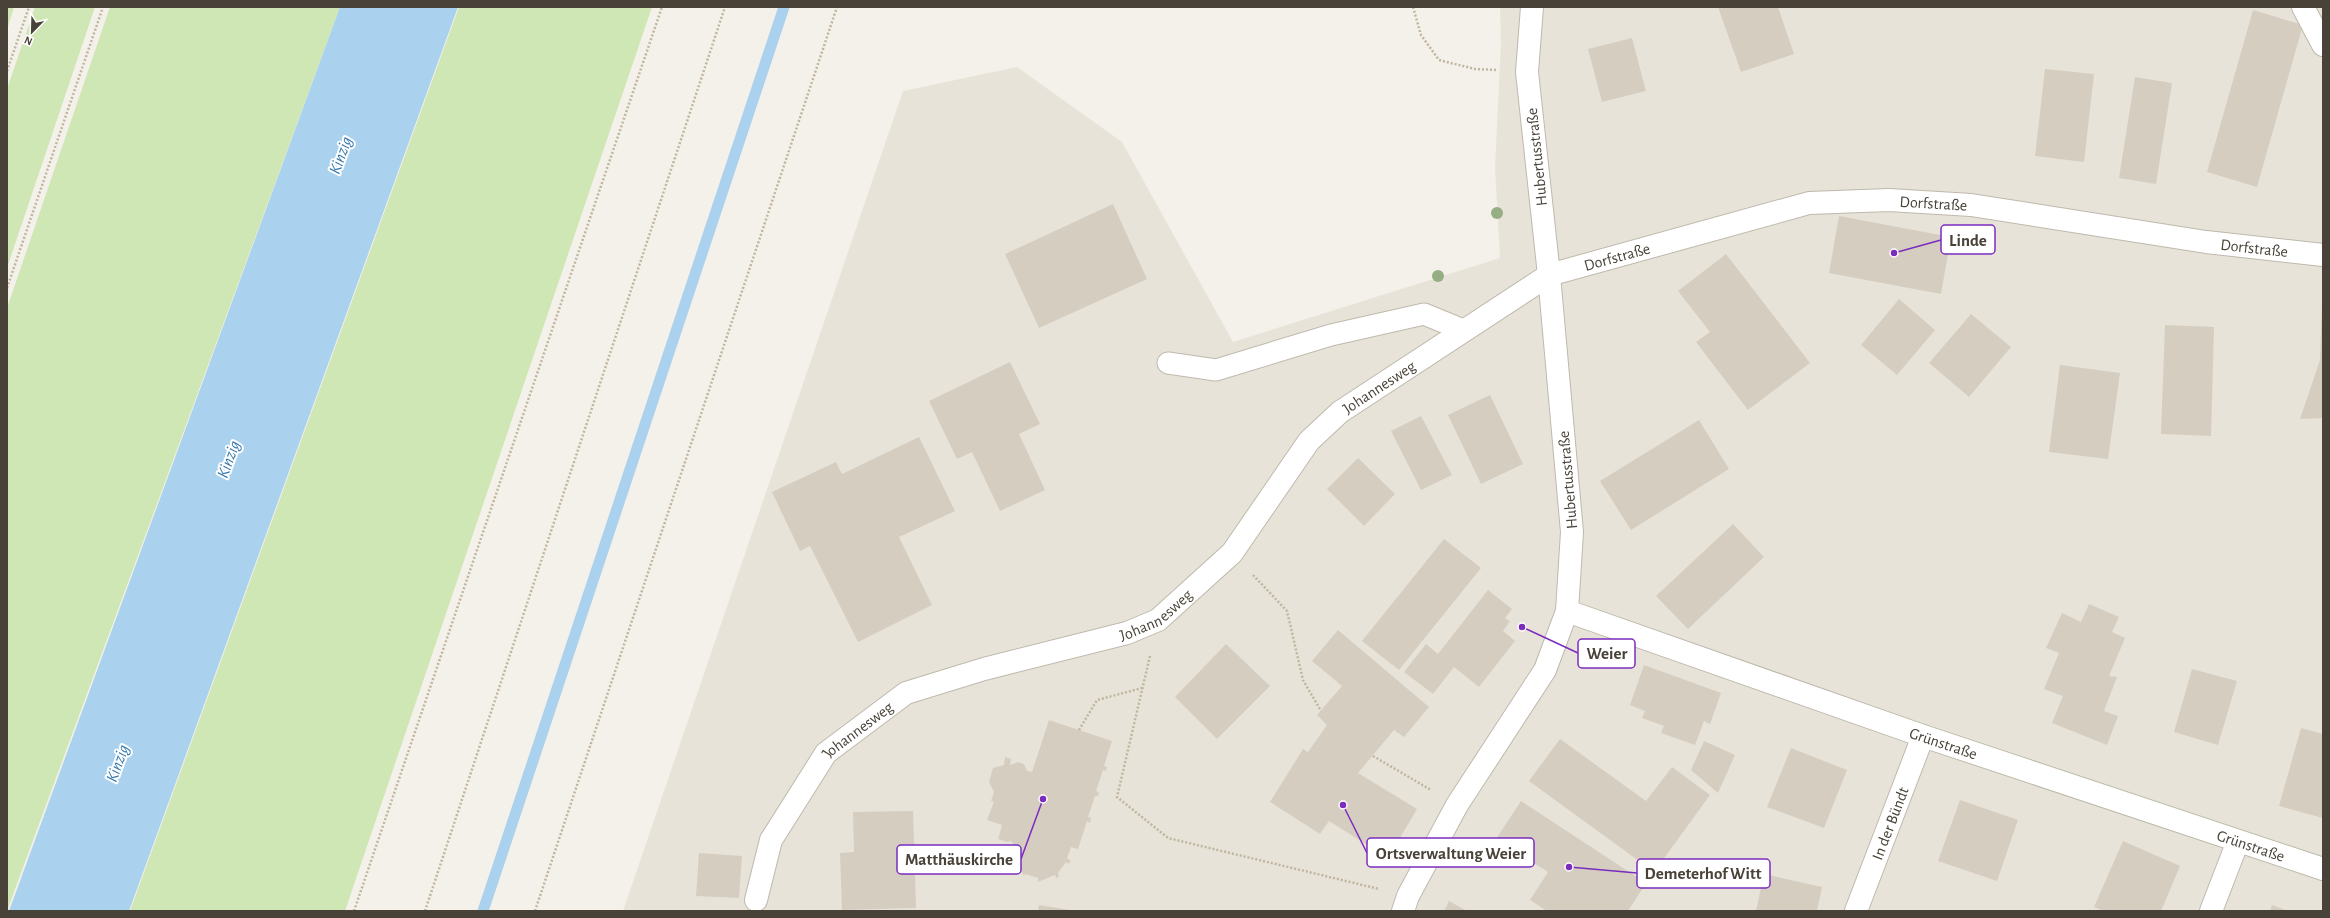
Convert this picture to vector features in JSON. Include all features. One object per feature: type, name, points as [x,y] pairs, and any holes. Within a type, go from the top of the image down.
[{"type":"street","name":"Hubertusstraße","points":[[1406,904],[1457,805],[1545,670],[1567,611],[1572,532],[1549,275],[1527,72],[1532,7]]},
{"type":"street","points":[[2303,7],[2323,45]]},
{"type":"street","name":"Dorfstraße","points":[[1549,275],[1810,203],[1889,200],[1971,205],[2206,242],[2323,255]]},
{"type":"street","name":"Johannesweg","points":[[756,900],[771,840],[826,753],[906,693],[984,669],[1127,633],[1158,620],[1232,553],[1309,441],[1340,412],[1549,275]]},
{"type":"street","name":"Grünstraße","points":[[1567,611],[1923,736],[2323,869]]},
{"type":"street","name":"In der Bündt","points":[[1856,911],[1923,736]]},
{"type":"street","points":[[2211,911],[2238,841]]},
{"type":"lane","points":[[1168,364],[1216,370],[1331,335],[1424,314],[1463,330]]},
{"type":"path","points":[[7,71],[29,7]]},
{"type":"path","points":[[7,288],[103,7]]},
{"type":"path","points":[[354,911],[662,7]]},
{"type":"path","points":[[425,911],[725,7]]},
{"type":"path","points":[[535,911],[837,7]]},
{"type":"path","points":[[1413,7],[1421,35],[1439,60],[1475,69],[1527,72]]},
{"type":"path","points":[[1232,553],[1287,611],[1303,680],[1321,711]]},
{"type":"path","points":[[1158,620],[1117,797],[1168,838],[1406,904]]},
{"type":"path","points":[[1079,730],[1097,700],[1142,688]]},
{"type":"path","points":[[1373,756],[1457,805]]},
{"type":"shaded area","points":[[1500,7],[2323,7],[2323,911],[623,911],[903,91],[1017,67],[1122,142],[1233,342],[1500,258],[1495,168],[1501,42]]},
{"type":"green space","points":[[7,7],[14,7],[7,30]]},
{"type":"green space","points":[[35,7],[95,7],[7,268],[7,89]]},
{"type":"green space","points":[[110,7],[340,7],[7,911],[7,308]]},
{"type":"green space","points":[[459,7],[652,7],[345,911],[130,911]]},
{"type":"water","name":"Kinzig","points":[[340,7],[458,7],[129,911],[9,911]]},
{"type":"building","points":[[1718,7],[1778,7],[1794,54],[1741,72]]},
{"type":"building","points":[[2253,10],[2303,25],[2257,187],[2207,172]]},
{"type":"building","points":[[1632,38],[1646,91],[1602,102],[1588,49]]},
{"type":"building","points":[[2045,69],[2094,74],[2084,162],[2035,156]]},
{"type":"building","points":[[2135,77],[2172,83],[2156,184],[2119,178]]},
{"type":"building","points":[[1113,204],[1147,279],[1039,328],[1005,254]]},
{"type":"building","points":[[1839,216],[1951,237],[1941,294],[1829,273]]},
{"type":"building","points":[[1726,254],[1810,363],[1748,410],[1696,342],[1710,332],[1678,291]]},
{"type":"building","points":[[1899,299],[1935,330],[1897,375],[1861,345]]},
{"type":"building","points":[[2322,301],[2323,418],[2300,419],[2320,360]]},
{"type":"building","points":[[1971,314],[2011,347],[1969,397],[1929,363]]},
{"type":"building","points":[[2165,325],[2214,327],[2211,436],[2161,434]]},
{"type":"building","points":[[1010,362],[1040,424],[1019,434],[1045,490],[1000,511],[972,452],[957,459],[929,401]]},
{"type":"building","points":[[2060,365],[2120,373],[2108,459],[2049,452]]},
{"type":"building","points":[[1490,395],[1523,464],[1481,484],[1448,415]]},
{"type":"building","points":[[1421,416],[1452,475],[1421,490],[1391,431]]},
{"type":"building","points":[[1699,420],[1729,469],[1631,530],[1600,481]]},
{"type":"building","points":[[919,437],[955,511],[899,537],[932,605],[858,642],[810,546],[800,551],[772,492],[836,462],[842,474]]},
{"type":"building","points":[[1358,458],[1395,494],[1364,526],[1327,489]]},
{"type":"building","points":[[1733,524],[1764,557],[1688,629],[1656,596]]},
{"type":"building","points":[[1444,539],[1481,568],[1399,670],[1362,641]]},
{"type":"building","points":[[1488,590],[1512,609],[1505,618],[1510,621],[1503,631],[1515,641],[1479,687],[1454,667],[1433,694],[1404,672],[1426,644],[1438,654]]},
{"type":"building","points":[[2089,604],[2119,617],[2112,632],[2125,638],[2109,676],[2117,677],[2104,711],[2118,716],[2107,745],[2052,723],[2063,696],[2044,689],[2059,653],[2046,648],[2062,613],[2081,622]]},
{"type":"building","points":[[1338,630],[1429,707],[1404,737],[1394,730],[1358,773],[1417,809],[1388,858],[1329,821],[1320,834],[1270,802],[1303,749],[1308,752],[1327,725],[1317,715],[1342,686],[1312,661]]},
{"type":"building","points":[[1226,644],[1270,686],[1217,739],[1175,697]]},
{"type":"building","points":[[1644,665],[1721,693],[1710,724],[1704,721],[1695,745],[1661,733],[1664,726],[1642,718],[1645,711],[1630,705]]},
{"type":"building","points":[[2192,669],[2237,681],[2218,745],[2174,732]]},
{"type":"building","points":[[1049,720],[1112,741],[1104,766],[1107,767],[1106,771],[1103,770],[1096,791],[1099,792],[1098,796],[1095,796],[1088,817],[1091,818],[1090,823],[1087,821],[1078,849],[1071,847],[1067,858],[1071,861],[1068,864],[1066,862],[1058,873],[1059,877],[1056,878],[1055,875],[1038,882],[1038,878],[1025,874],[1024,876],[1015,860],[1012,862],[1011,858],[1014,857],[1015,846],[1011,841],[1007,842],[998,839],[1002,825],[987,820],[994,802],[991,801],[994,792],[989,782],[993,768],[1004,765],[1005,757],[1011,759],[1010,765],[1018,762],[1024,764],[1027,771],[1032,772]]},
{"type":"building","points":[[2301,728],[2323,734],[2323,818],[2279,806]]},
{"type":"building","points":[[1560,739],[1646,801],[1672,767],[1710,795],[1654,872],[1529,781]]},
{"type":"building","points":[[1704,741],[1735,755],[1718,793],[1691,770]]},
{"type":"building","points":[[1791,748],[1847,770],[1824,828],[1767,807]]},
{"type":"building","points":[[1960,800],[2018,820],[1997,881],[1938,861]]},
{"type":"building","points":[[1521,801],[1646,883],[1628,911],[1547,911],[1530,900],[1548,872],[1496,839]]},
{"type":"building","points":[[913,811],[916,908],[842,910],[840,853],[854,852],[853,812]]},
{"type":"building","points":[[2123,841],[2180,866],[2161,911],[2104,911],[2094,907]]},
{"type":"building","points":[[699,853],[742,856],[739,898],[696,896]]},
{"type":"building","points":[[1764,874],[1822,887],[1817,911],[1756,911]]},
{"type":"building","points":[[1449,901],[1467,911],[1444,911]]},
{"type":"building","points":[[1039,905],[1070,910],[1070,911],[1038,911]]},
{"type":"building","points":[[2272,905],[2288,911],[2270,911]]},
{"type":"waterway","points":[[483,911],[784,7]]},
{"type":"place","name":"Linde","points":[[1894,253]]},
{"type":"place","name":"Weier","points":[[1522,627]]},
{"type":"place","name":"Matthäuskirche","points":[[1043,799]]},
{"type":"place","name":"Ortsverwaltung Weier","points":[[1343,805]]},
{"type":"place","name":"Demeterhof Witt","points":[[1569,867]]}]
